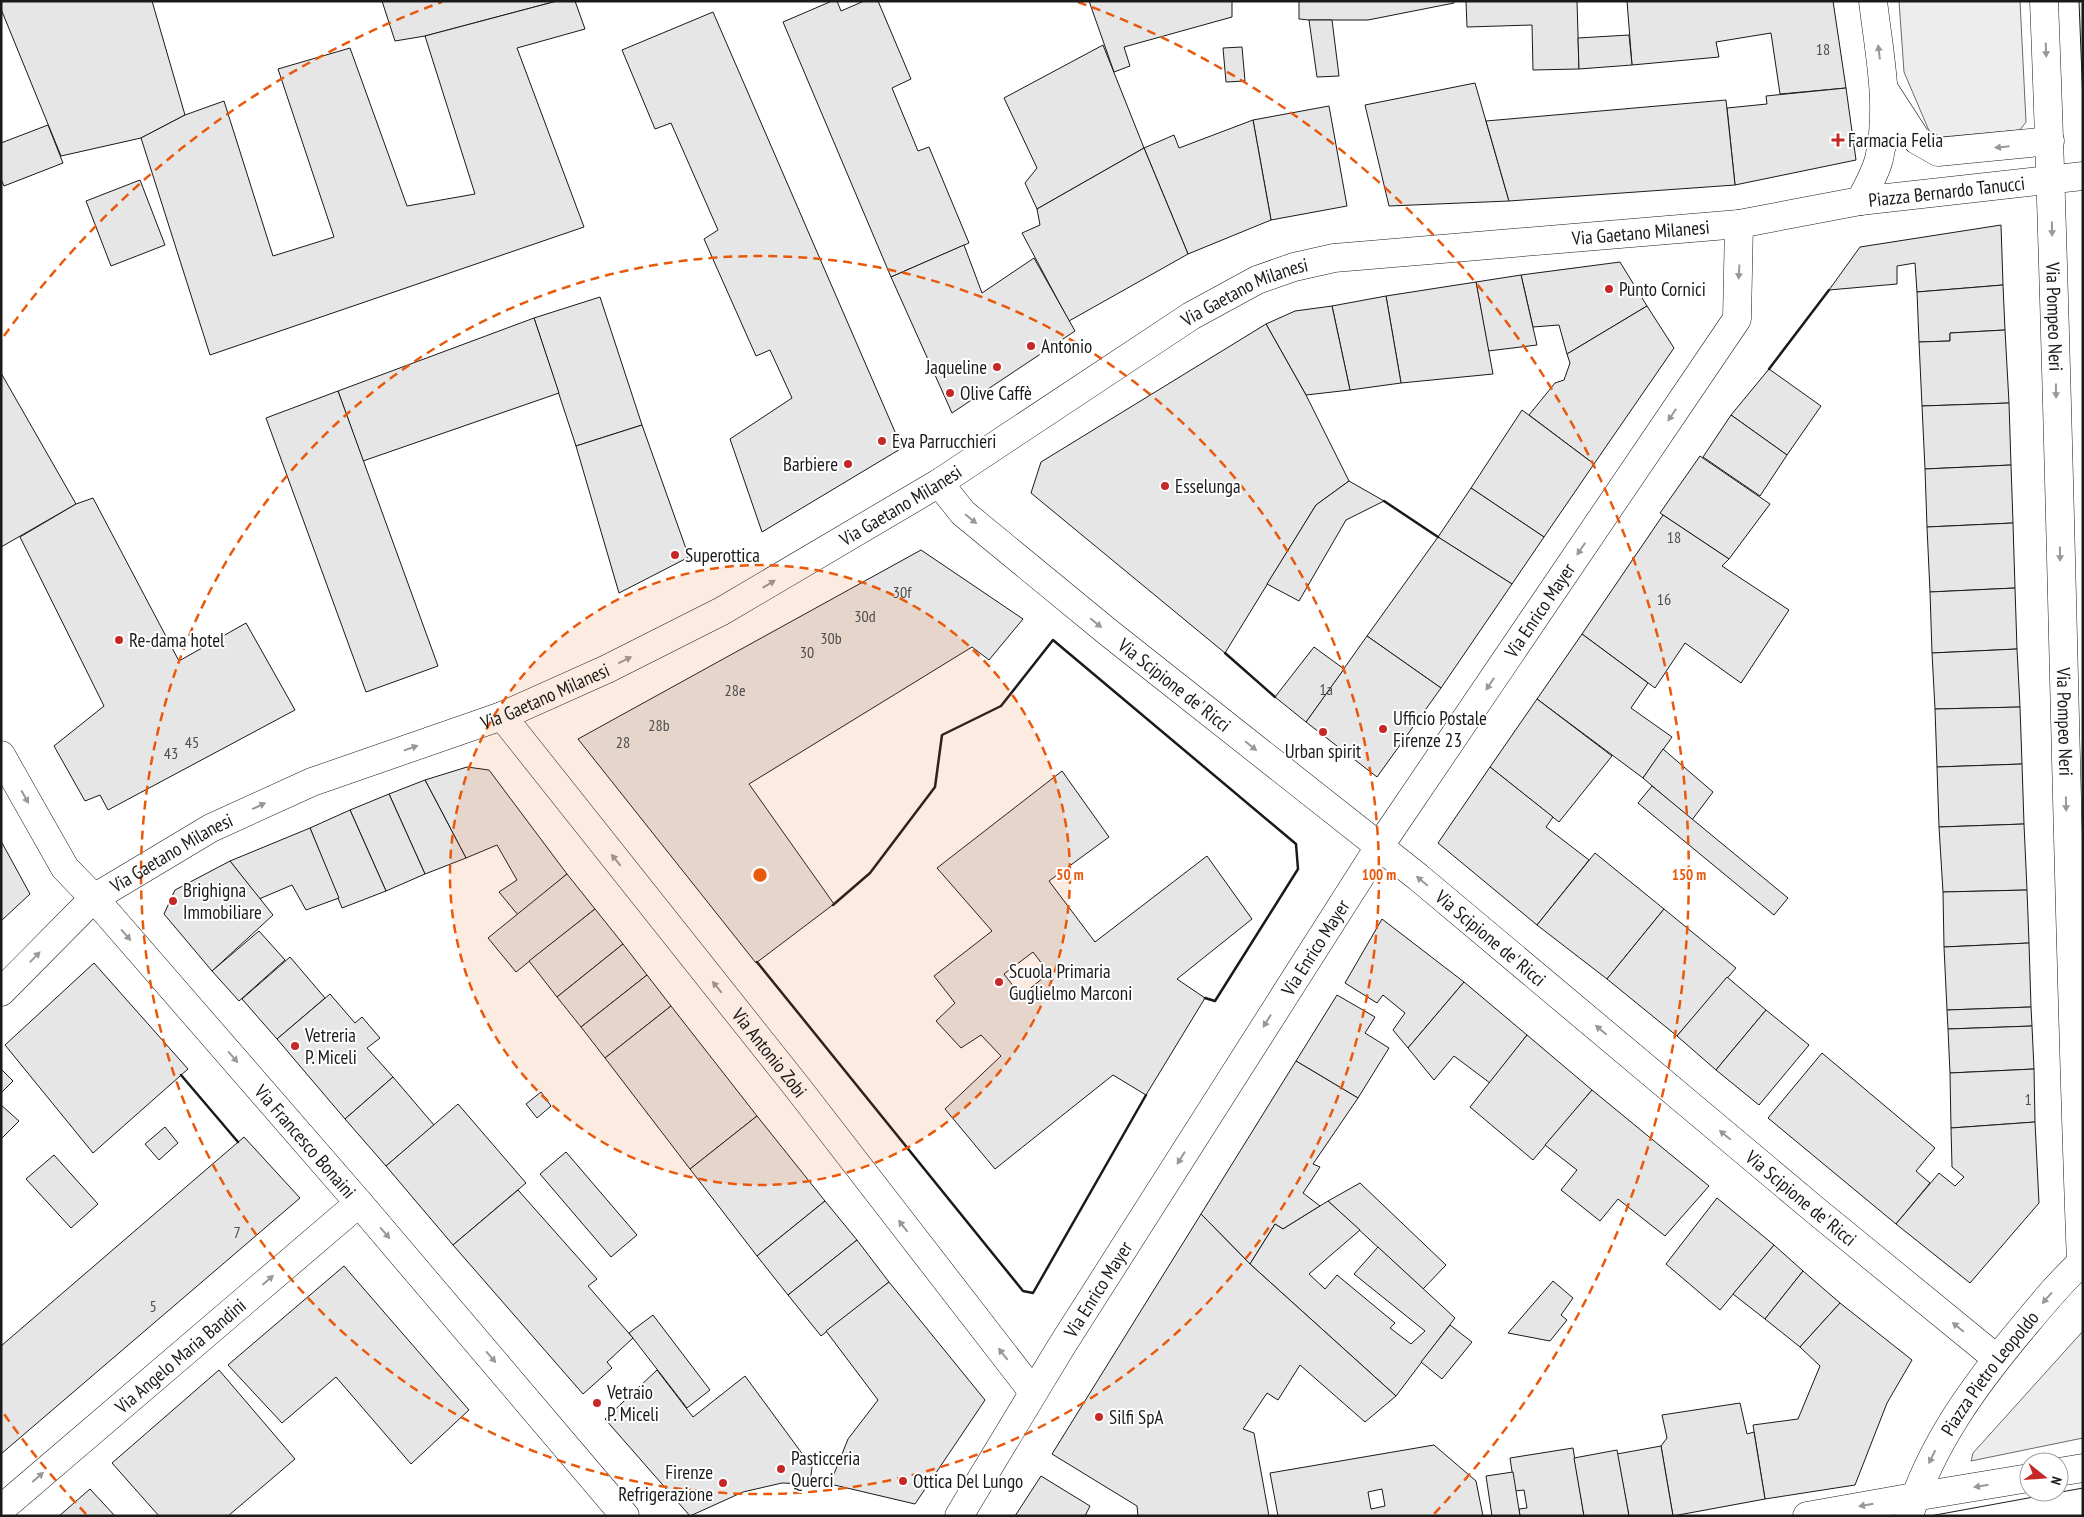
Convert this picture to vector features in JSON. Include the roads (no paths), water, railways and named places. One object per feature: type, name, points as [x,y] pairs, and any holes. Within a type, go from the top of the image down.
[{"type":"street","name":"Piazza Bernardo Tanucci","points":[[1860,201],[1879,158],[1884,124],[1884,88],[1873,1]]},
{"type":"street","name":"Piazza Bernardo Tanucci","points":[[1860,201],[2052,180],[2044,1]]},
{"type":"street","name":"Piazza Bernardo Tanucci","points":[[1884,88],[1917,140],[1938,152],[2050,141]]},
{"type":"street","points":[[2052,180],[2083,176]]},
{"type":"street","name":"Via Pompeo Neri","points":[[2052,180],[2071,997],[2082,1262]]},
{"type":"street","name":"Via Gaetano Milanesi","points":[[1,992],[94,898],[211,828],[312,782],[502,716],[607,669],[722,611],[939,483],[1191,316],[1236,290],[1294,267],[1317,261],[1367,255],[1739,224],[1860,201]]},
{"type":"street","name":"Via Enrico Mayer","points":[[959,1516],[1033,1392],[1379,847],[1737,319],[1740,258],[1739,224]]},
{"type":"street","name":"Via Scipione de' Ricci","points":[[939,483],[971,519],[1117,639],[1379,847],[1996,1358]]},
{"type":"street","name":"Via Antonio Zobi","points":[[502,716],[797,1087],[1033,1392]]},
{"type":"street","name":"Via Francesco Bonaini","points":[[1,755],[65,868],[94,898],[359,1203],[625,1516]]},
{"type":"street","name":"Via Angelo Maria Bandini","points":[[1,1509],[359,1203]]},
{"type":"street","name":"Piazza Pietro Leopoldo","points":[[1911,1506],[1940,1441],[1996,1358],[2047,1298],[2082,1262]]},
{"type":"street","points":[[2069,1470],[2083,1468]]},
{"type":"street","points":[[1807,1516],[1911,1506],[2019,1480]]},
{"type":"tram line","points":[[1930,1516],[2083,1488]]},
{"type":"place","name":"Farmacia Felia","points":[[1838,140]]},
{"type":"place","name":"Punto Cornici","points":[[1609,289]]},
{"type":"place","name":"Antonio","points":[[1031,346]]},
{"type":"place","name":"Jaqueline","points":[[997,367]]},
{"type":"place","name":"Olive Caffè","points":[[950,393]]},
{"type":"place","name":"Eva Parrucchieri","points":[[882,441]]},
{"type":"place","name":"Barbiere","points":[[848,464]]},
{"type":"place","name":"Esselunga","points":[[1165,486]]},
{"type":"place","name":"Superottica","points":[[675,555]]},
{"type":"place","name":"Re-dama hotel","points":[[119,640]]},
{"type":"place","name":"Ufficio Postale Firenze 23","points":[[1383,729]]},
{"type":"place","name":"Urban spirit","points":[[1323,732]]},
{"type":"place","name":"Brighigna Immobiliare","points":[[173,901]]},
{"type":"place","name":"Scuola Primaria Guglielmo Marconi","points":[[999,982]]},
{"type":"place","name":"Vetreria P. Miceli","points":[[295,1046]]},
{"type":"place","name":"Vetraio P. Miceli","points":[[597,1403]]},
{"type":"place","name":"Silfi SpA","points":[[1099,1417]]},
{"type":"place","name":"Pasticceria Querci","points":[[781,1469]]},
{"type":"place","name":"Ottica Del Lungo","points":[[903,1481]]},
{"type":"place","name":"Firenze Refrigerazione","points":[[723,1483]]}]
